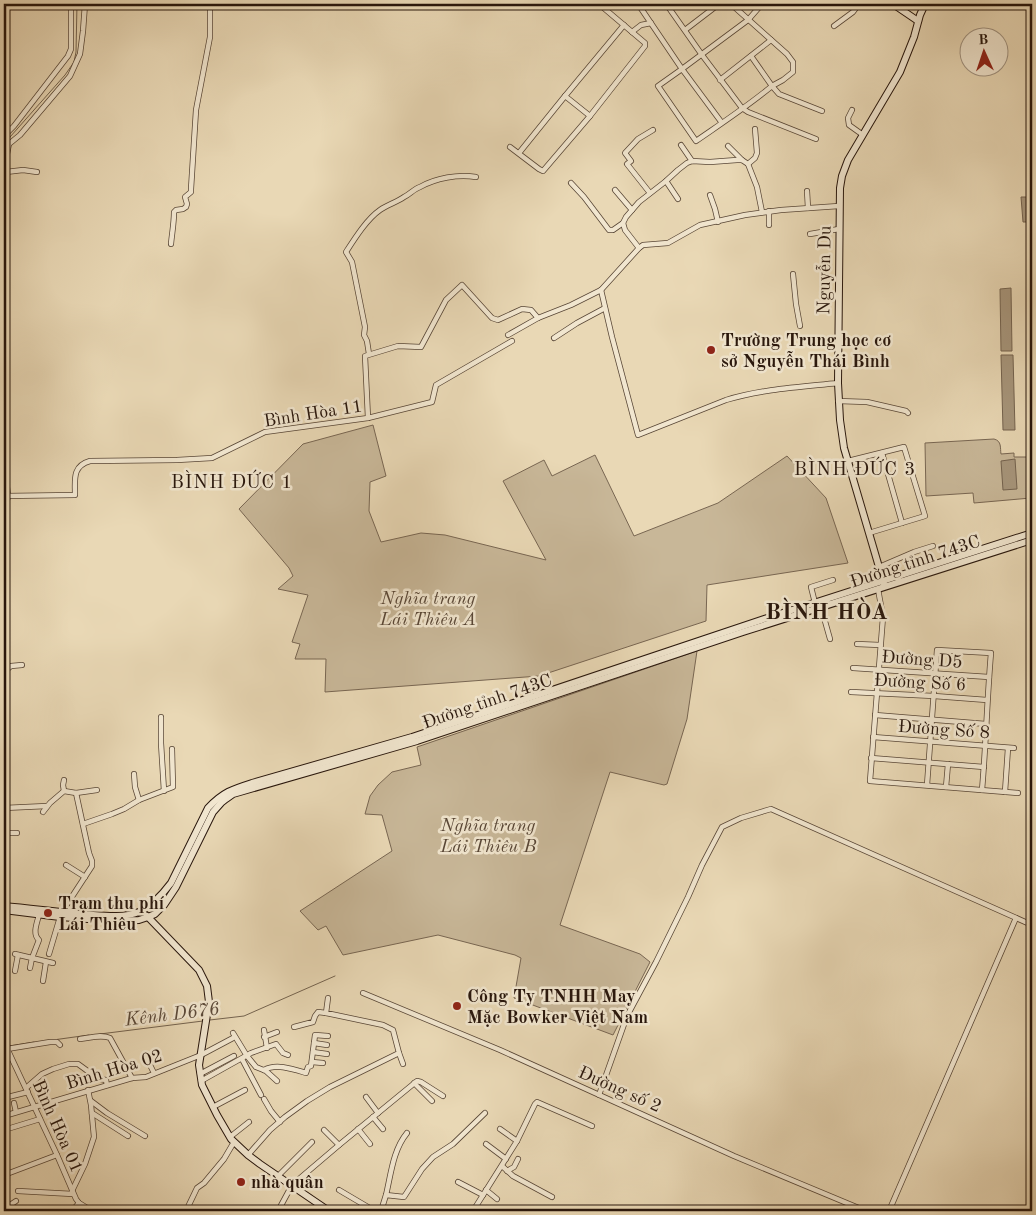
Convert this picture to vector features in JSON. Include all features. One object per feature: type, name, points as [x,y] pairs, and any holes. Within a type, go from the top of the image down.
[{"type":"main road","points":[[893,4],[918,21]]},
{"type":"main road","name":"Nguyễn Du","points":[[880,585],[879,567],[844,448],[838,401],[840,188],[848,160],[900,72],[925,4]]},
{"type":"main road","name":"Đường tỉnh 743C","points":[[4,906],[128,922],[148,918],[164,905],[176,887],[213,812],[233,794],[370,752],[993,549],[1032,533]]},
{"type":"main road","name":"Đường tỉnh 743C","points":[[993,549],[1032,541]]},
{"type":"main road","name":"Đường tỉnh 743C","points":[[4,910],[39,914],[122,916],[142,910],[158,898],[171,884],[208,808],[228,791],[370,752]]},
{"type":"main road","points":[[142,910],[199,970],[207,986],[208,1002],[199,1065],[202,1085],[232,1139],[248,1155],[327,1211]]},
{"type":"street","points":[[4,136],[14,126],[72,49],[71,4]]},
{"type":"street","points":[[4,513],[7,356],[4,339],[7,154],[9,144],[20,135],[70,76],[80,54],[84,31],[85,4]]},
{"type":"street","points":[[171,244],[172,228],[175,221],[174,212],[186,207],[185,197],[191,189],[196,110],[210,37],[210,4]]},
{"type":"street","points":[[510,147],[543,171],[590,116],[645,46],[645,43],[599,4]]},
{"type":"street","points":[[638,4],[682,69],[722,123]]},
{"type":"street","points":[[669,4],[669,8],[742,108],[816,139]]},
{"type":"street","points":[[685,30],[719,4]]},
{"type":"street","points":[[731,4],[748,20],[787,54],[793,62],[793,72],[696,141],[658,86],[748,20],[762,4]]},
{"type":"street","points":[[834,26],[853,12],[859,4]]},
{"type":"street","points":[[632,32],[642,24],[651,23]]},
{"type":"street","points":[[518,154],[624,25]]},
{"type":"street","points":[[720,80],[772,40]]},
{"type":"street","points":[[751,56],[779,94],[822,111]]},
{"type":"street","points":[[565,96],[590,116]]},
{"type":"street","points":[[852,110],[848,118],[849,125],[863,135]]},
{"type":"street","points":[[748,164],[755,158],[757,153],[755,129]]},
{"type":"street","points":[[650,193],[627,164],[631,161],[625,153],[638,140],[653,130]]},
{"type":"street","points":[[681,145],[692,162]]},
{"type":"street","points":[[728,146],[748,164],[757,187],[762,212]]},
{"type":"street","points":[[571,183],[609,230],[613,230],[623,224],[626,217],[639,202],[687,163],[742,160]]},
{"type":"street","points":[[6,172],[23,170],[37,172]]},
{"type":"street","points":[[369,354],[352,264],[346,252],[350,245],[380,210],[419,187],[436,180],[462,176],[476,177]]},
{"type":"street","points":[[666,181],[678,200]]},
{"type":"street","points":[[615,190],[632,210]]},
{"type":"street","points":[[807,191],[808,208]]},
{"type":"street","points":[[710,195],[718,222]]},
{"type":"street","points":[[508,335],[538,318],[571,305],[601,290],[643,245],[668,243],[694,228],[745,215],[769,211],[839,206]]},
{"type":"street","points":[[769,211],[769,225]]},
{"type":"street","points":[[623,224],[625,230],[639,248]]},
{"type":"street","points":[[810,234],[839,230]]},
{"type":"street","points":[[793,274],[800,326]]},
{"type":"street","points":[[368,418],[365,356],[398,346],[421,346],[446,300],[462,285],[492,318],[498,320],[522,309],[532,310],[538,318]]},
{"type":"street","points":[[601,290],[638,435],[738,396],[775,390],[838,384]]},
{"type":"street","points":[[554,338],[605,308]]},
{"type":"street","name":"Bình Hòa 11","points":[[5,496],[75,496],[78,467],[90,461],[212,458],[265,432],[368,418],[432,402],[436,385],[512,341]]},
{"type":"street","points":[[838,401],[867,402],[908,413]]},
{"type":"street","points":[[848,461],[904,447],[925,516],[869,533]]},
{"type":"street","points":[[882,453],[902,524]]},
{"type":"street","points":[[879,567],[933,546]]},
{"type":"street","points":[[830,640],[811,587],[833,580]]},
{"type":"street","points":[[880,585],[883,617],[870,781],[1018,793]]},
{"type":"street","points":[[857,644],[880,645]]},
{"type":"street","points":[[927,786],[937,650],[991,654],[982,790]]},
{"type":"street","points":[[4,672],[11,666],[22,665]]},
{"type":"street","name":"Đường D5","points":[[853,668],[989,677]]},
{"type":"street","name":"Đường Số 6","points":[[851,692],[987,700]]},
{"type":"street","points":[[874,715],[986,724]]},
{"type":"street","points":[[161,717],[164,791]]},
{"type":"street","name":"Đường Số 8","points":[[873,738],[1011,748],[1005,792]]},
{"type":"street","points":[[83,824],[118,812],[139,800],[173,787],[172,749]]},
{"type":"street","points":[[871,758],[984,767]]},
{"type":"street","points":[[946,787],[948,764]]},
{"type":"street","points":[[134,774],[139,800]]},
{"type":"street","points":[[64,780],[64,791]]},
{"type":"street","points":[[43,812],[57,795],[64,791],[76,793],[97,790]]},
{"type":"street","points":[[49,954],[61,914],[92,866],[76,793]]},
{"type":"street","points":[[4,808],[47,806]]},
{"type":"street","points":[[599,1095],[627,1016],[656,962],[702,865],[722,827],[740,818],[771,809],[1032,925]]},
{"type":"street","points":[[4,832],[17,833]]},
{"type":"street","points":[[66,865],[85,877]]},
{"type":"street","points":[[30,968],[39,940],[35,935],[39,914]]},
{"type":"street","points":[[889,1211],[1016,918]]},
{"type":"street","points":[[15,971],[16,954],[52,963]]},
{"type":"street","points":[[43,981],[46,962]]},
{"type":"street","name":"Đường số 2","points":[[363,993],[500,1050],[734,1156],[866,1211]]},
{"type":"street","points":[[326,1013],[328,998]]},
{"type":"street","points":[[294,1028],[312,1022],[318,1012],[388,1026],[393,1030],[403,1064]]},
{"type":"street","points":[[264,1030],[267,1048]]},
{"type":"street","points":[[264,1037],[277,1032]]},
{"type":"street","points":[[264,1070],[269,1067],[287,1068],[306,1073],[312,1062],[315,1035],[328,1036]]},
{"type":"street","points":[[80,1039],[100,1036],[110,1038],[132,1078]]},
{"type":"street","name":"Bình Hòa 02","points":[[4,1116],[88,1090],[132,1078],[146,1077],[201,1055],[233,1036],[247,1056]]},
{"type":"street","points":[[6,1046],[57,1042],[60,1045]]},
{"type":"street","points":[[44,1043],[47,1048]]},
{"type":"street","points":[[314,1043],[327,1045]]},
{"type":"street","points":[[201,1078],[276,1044],[283,1053],[288,1055]]},
{"type":"street","name":"Bình Hòa 01","points":[[6,1046],[79,1204]]},
{"type":"street","points":[[313,1052],[326,1054]]},
{"type":"street","points":[[248,1155],[270,1130],[307,1101],[330,1087],[400,1054]]},
{"type":"street","points":[[201,1078],[234,1056]]},
{"type":"street","points":[[247,1056],[256,1067],[266,1071],[277,1080]]},
{"type":"street","points":[[147,1059],[154,1073]]},
{"type":"street","points":[[242,1059],[271,1112],[280,1122]]},
{"type":"street","points":[[312,1062],[323,1063]]},
{"type":"street","points":[[4,1098],[27,1090],[42,1074],[69,1064],[78,1064],[94,1078],[106,1080],[107,1085]]},
{"type":"street","points":[[278,1211],[292,1185],[414,1083],[417,1081],[421,1082],[443,1096]]},
{"type":"street","points":[[414,1083],[432,1101]]},
{"type":"street","points":[[18,1191],[73,1192],[94,1137],[91,1101],[88,1090]]},
{"type":"street","points":[[213,1106],[245,1090]]},
{"type":"street","points":[[366,1097],[378,1113]]},
{"type":"street","points":[[91,1101],[145,1136]]},
{"type":"street","points":[[473,1211],[517,1141],[537,1102],[592,1126]]},
{"type":"street","points":[[14,1103],[16,1112]]},
{"type":"street","points":[[92,1113],[128,1136]]},
{"type":"street","points":[[386,1195],[404,1197],[422,1169],[433,1157],[454,1143],[485,1113]]},
{"type":"street","points":[[373,1117],[383,1129]]},
{"type":"street","points":[[4,1130],[40,1119]]},
{"type":"street","points":[[186,1211],[197,1188],[224,1159],[232,1139],[249,1122]]},
{"type":"street","points":[[358,1129],[370,1144]]},
{"type":"street","points":[[500,1129],[517,1141]]},
{"type":"street","points":[[324,1130],[339,1145]]},
{"type":"street","points":[[339,1190],[373,1210],[380,1211],[399,1145],[407,1133]]},
{"type":"street","points":[[278,1176],[312,1142]]},
{"type":"street","points":[[486,1144],[506,1159]]},
{"type":"street","points":[[4,1175],[57,1155]]},
{"type":"street","points":[[507,1171],[514,1167],[518,1159]]},
{"type":"street","points":[[502,1166],[513,1176],[552,1197]]},
{"type":"street","points":[[458,1182],[483,1195]]},
{"type":"street","points":[[486,1190],[498,1199]]},
{"type":"street","points":[[4,1208],[16,1201]]},
{"type":"street","points":[[72,1211],[79,1204],[92,1211]]},
{"type":"green space","name":"Nghĩa trang Lái Thiêu A","points":[[373,425],[386,476],[370,482],[369,511],[381,542],[421,533],[445,535],[546,560],[503,481],[544,460],[552,476],[595,455],[634,536],[718,503],[787,456],[826,498],[848,563],[707,585],[706,621],[539,676],[325,692],[326,659],[295,659],[300,644],[292,642],[308,595],[278,589],[293,576],[289,568],[239,509],[303,444]]},
{"type":"green space","points":[[994,439],[999,443],[1001,454],[1014,453],[1014,457],[1029,457],[1031,498],[974,503],[973,493],[926,496],[925,443]]},
{"type":"green space","name":"Nghĩa trang Lái Thiêu B","points":[[697,651],[687,719],[667,784],[664,785],[610,772],[560,925],[640,954],[650,962],[613,1035],[514,998],[521,958],[515,955],[438,935],[343,955],[326,926],[318,930],[300,911],[392,851],[382,815],[365,814],[370,796],[378,785],[392,772],[421,765],[417,747]]},
{"type":"shaded area","points":[[1021,197],[1032,197],[1032,222],[1023,222]]},
{"type":"shaded area","points":[[1011,288],[1012,351],[1001,351],[1000,289]]},
{"type":"shaded area","points":[[1001,355],[1013,355],[1015,430],[1003,430]]},
{"type":"shaded area","points":[[1015,459],[1017,489],[1003,490],[1001,461]]},
{"type":"waterway","points":[[4,147],[10,137],[65,75],[74,62],[77,4]]},
{"type":"waterway","name":"Kênh D676","points":[[210,1020],[244,1016],[335,976]]},
{"type":"waterway","name":"Kênh D676","points":[[100,1034],[203,1021]]},
{"type":"waterway","name":"Kênh D676","points":[[53,1040],[89,1035]]},
{"type":"waterway","name":"Kênh D676","points":[[9,1046],[34,1042]]},
{"type":"place","name":"Trường Trung học cơ sở Nguyễn Thái Bình","points":[[711,350]]},
{"type":"place","name":"Trạm thu phí Lái Thiêu","points":[[48,913]]},
{"type":"place","name":"Công Ty TNHH May Mặc Bowker Việt Nam","points":[[457,1006]]},
{"type":"place","name":"nhà quân","points":[[241,1182]]},
{"type":"district","name":"BÌNH ĐỨC 3","points":[[855,468]]},
{"type":"district","name":"BÌNH ĐỨC 1","points":[[232,481]]},
{"type":"district","name":"BÌNH HÒA","points":[[827,611]]}]
